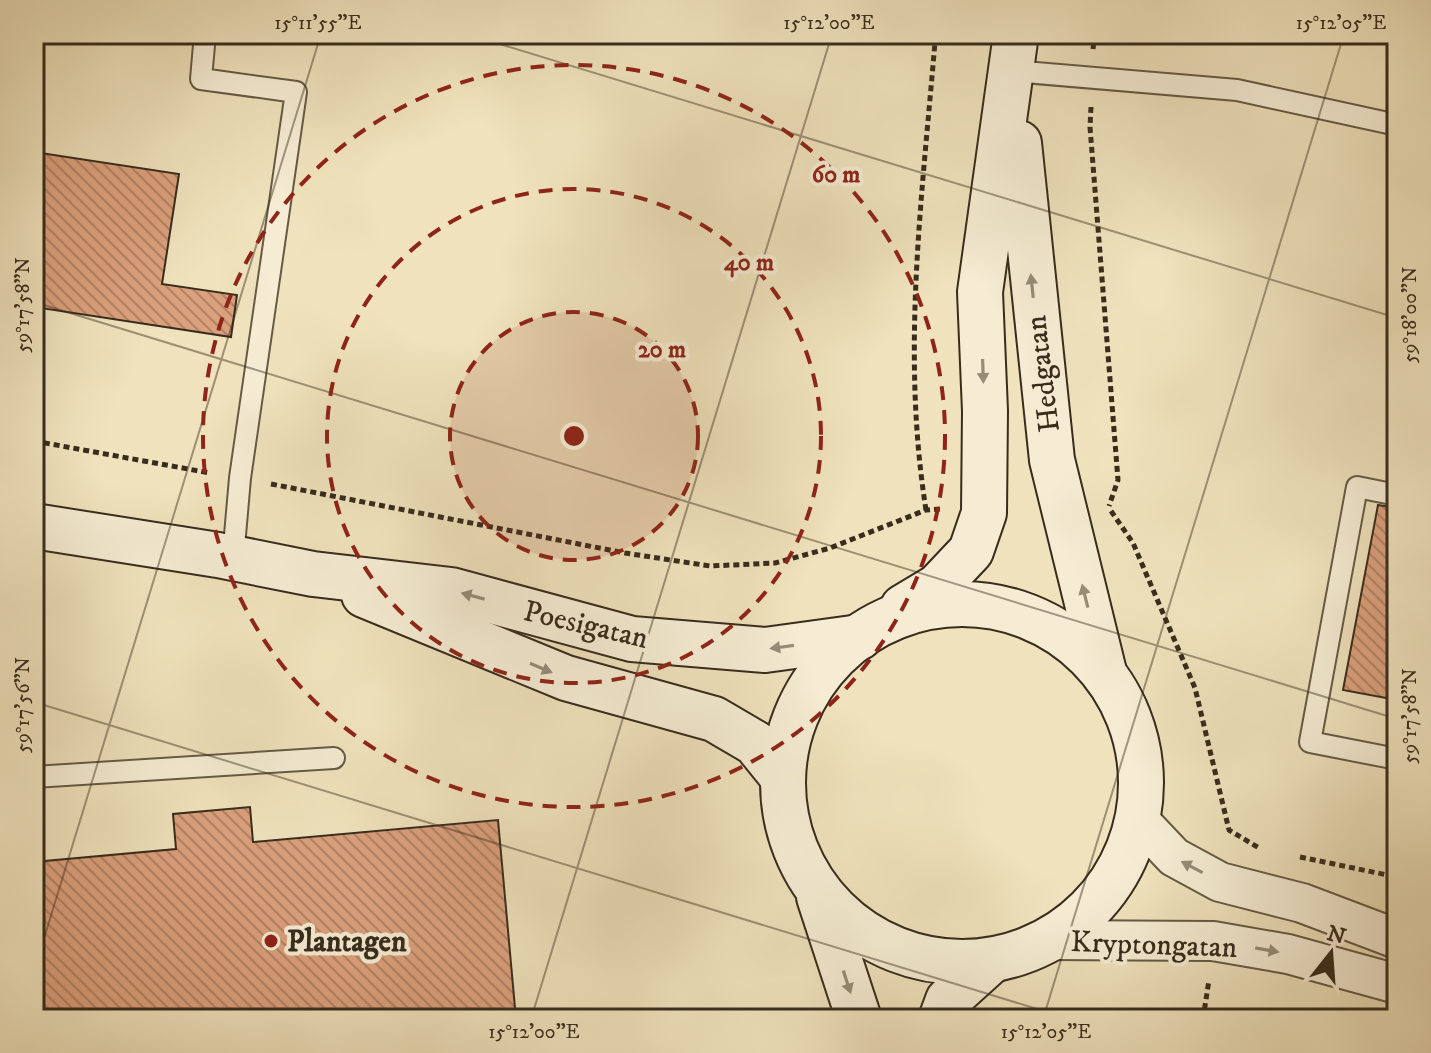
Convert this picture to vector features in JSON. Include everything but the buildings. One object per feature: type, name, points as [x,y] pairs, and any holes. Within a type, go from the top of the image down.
[{"type":"main road","name":"Hedgatan","points":[[872,628],[938,586],[971,551],[984,513],[985,411],[980,292],[1014,53]]},
{"type":"main road","name":"Hedgatan","points":[[1014,53],[1030,275],[1052,460],[1104,672]]},
{"type":"main road","name":"Poesigatan","points":[[34,526],[313,574],[451,590],[632,639],[765,650],[872,628],[962,602],[1010,607],[1061,632],[1104,672]]},
{"type":"main road","name":"Poesigatan","points":[[313,574],[566,678],[714,719],[755,743],[780,774]]},
{"type":"main road","points":[[859,1019],[817,891],[791,841],[780,774],[800,705],[839,652],[872,628]]},
{"type":"main road","points":[[941,1019],[948,1000],[990,962],[1050,940],[1087,913],[1119,874],[1139,820],[1141,772],[1130,718],[1104,672]]},
{"type":"main road","points":[[817,891],[862,934],[918,958],[990,962]]},
{"type":"street","name":"Kryptongatan","points":[[1139,820],[1174,857],[1220,882],[1302,903],[1397,939]]},
{"type":"street","name":"Kryptongatan","points":[[1050,940],[1213,941],[1288,954],[1397,984]]},
{"type":"lane","points":[[205,34],[201,79],[296,92],[240,478],[233,558]]},
{"type":"lane","points":[[1014,53],[1092,78],[1237,90],[1397,125]]},
{"type":"lane","points":[[1397,495],[1357,487],[1310,742],[1397,759]]},
{"type":"lane","points":[[34,777],[334,758]]},
{"type":"path","points":[[926,510],[917,453],[913,304],[935,42],[933,34]]},
{"type":"path","points":[[1095,34],[1090,127],[1118,480],[1108,507],[1133,543],[1195,688],[1229,830],[1258,848],[1272,851]]},
{"type":"path","points":[[34,441],[625,553],[710,566],[775,563],[830,548],[926,510],[954,509]]},
{"type":"path","points":[[1287,855],[1397,877]]},
{"type":"path","points":[[1203,1019],[1210,976]]},
{"type":"path","points":[[1211,1019],[1234,1013],[1258,1019]]},
{"type":"place","name":"Plantagen","points":[[271,941]]}]
